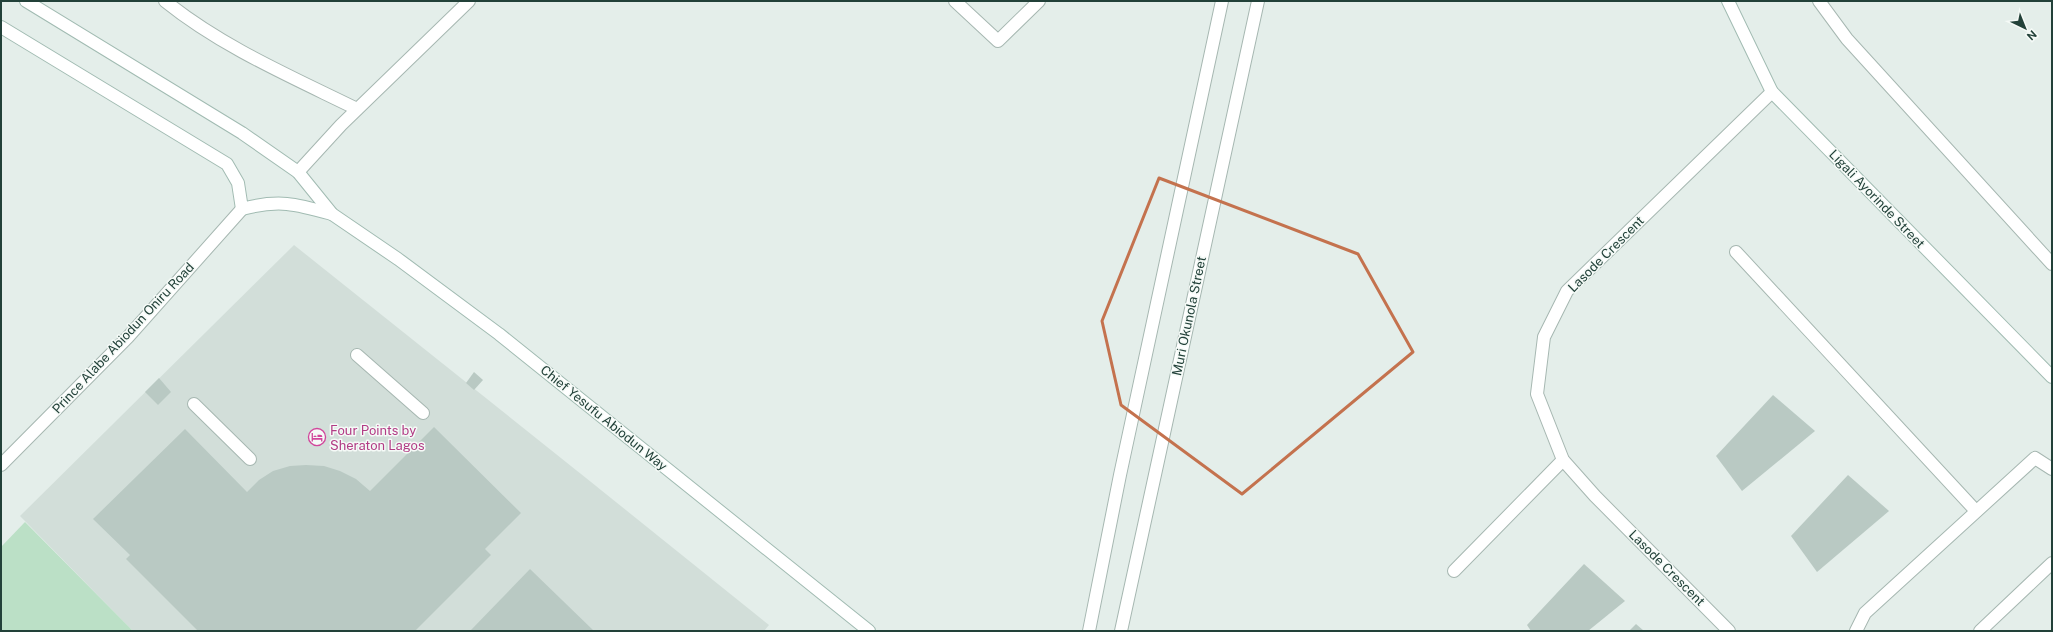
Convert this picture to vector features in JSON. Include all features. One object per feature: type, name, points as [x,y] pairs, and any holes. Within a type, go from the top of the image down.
[{"type":"street","points":[[26,1],[242,134],[298,172],[332,214]]},
{"type":"street","points":[[165,1],[189,19],[224,40],[357,109]]},
{"type":"street","points":[[298,172],[357,109],[469,1]]},
{"type":"street","points":[[955,1],[998,41],[1039,1]]},
{"type":"street","points":[[1089,631],[1120,475],[1222,1]]},
{"type":"street","name":"Muri Okunola Street","points":[[1121,631],[1258,1]]},
{"type":"street","name":"Ligali Ayorinde Street","points":[[1728,1],[1772,92],[2052,377]]},
{"type":"street","points":[[1818,1],[1847,39],[2052,264]]},
{"type":"street","points":[[1,27],[227,164],[238,183],[242,209],[265,203],[295,204],[332,214]]},
{"type":"street","name":"Lasode Crescent","points":[[1729,631],[1601,501],[1563,460],[1537,394],[1544,337],[1567,291],[1772,92]]},
{"type":"street","name":"Prince Alabe Abiodun Oniru Road","points":[[1,465],[128,337],[242,209]]},
{"type":"street","name":"Chief Yesufu Abiodun Way","points":[[332,214],[398,259],[499,334],[869,631]]},
{"type":"street","points":[[1736,252],[1976,511]]},
{"type":"street","points":[[356,356],[423,413]]},
{"type":"street","points":[[194,404],[250,459]]},
{"type":"street","points":[[1856,631],[1865,613],[2036,458],[2052,469]]},
{"type":"street","points":[[1454,571],[1563,460]]},
{"type":"street","points":[[1980,631],[2052,563]]},
{"type":"highlighted area","points":[[1159,178],[1358,254],[1413,352],[1242,494],[1121,405],[1102,321]]},
{"type":"shaded area","name":"Four Points by Sheraton Lagos","points":[[294,245],[769,625],[764,631],[133,631],[20,516]]},
{"type":"green space","points":[[25,522],[133,631],[1,631],[1,547]]},
{"type":"building","points":[[474,372],[483,380],[474,390],[466,383]]},
{"type":"building","points":[[159,378],[171,392],[158,405],[145,392]]},
{"type":"building","points":[[1773,395],[1815,431],[1742,491],[1716,456]]},
{"type":"building","points":[[434,427],[521,513],[485,549],[491,555],[415,631],[198,631],[126,559],[130,555],[93,519],[185,429],[247,492],[259,480],[273,471],[290,466],[306,465],[324,466],[340,471],[356,479],[370,491]]},
{"type":"building","points":[[1848,475],[1889,511],[1817,572],[1791,536]]},
{"type":"building","points":[[1584,564],[1625,601],[1588,631],[1531,631],[1527,625]]},
{"type":"building","points":[[530,569],[594,631],[470,631]]},
{"type":"building","points":[[1636,624],[1644,631],[1629,631]]},
{"type":"place","name":"Four Points by Sheraton Lagos","points":[[317,437]]}]
